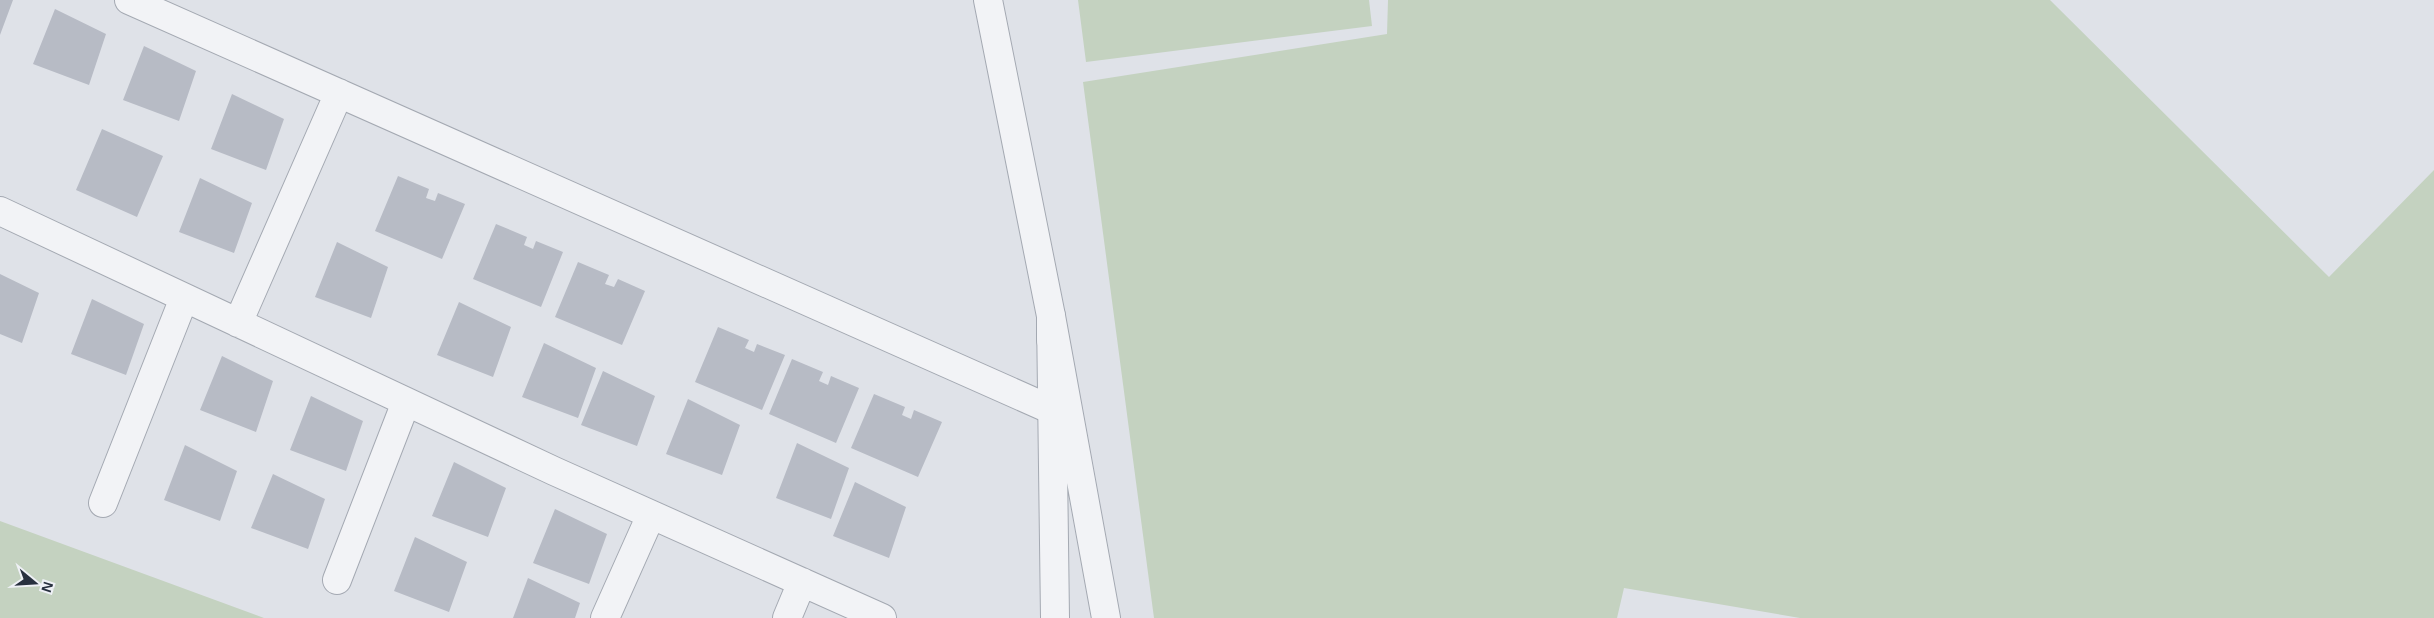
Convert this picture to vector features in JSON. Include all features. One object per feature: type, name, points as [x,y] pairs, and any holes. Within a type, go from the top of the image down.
[{"type":"street","points":[[129,0],[1052,410]]},
{"type":"street","points":[[988,0],[1051,316],[1106,618]]},
{"type":"street","points":[[238,323],[339,93]]},
{"type":"street","points":[[0,211],[406,402],[651,515],[882,618]]},
{"type":"street","points":[[103,503],[184,298]]},
{"type":"street","points":[[1051,316],[1055,618]]},
{"type":"street","points":[[1051,316],[1055,618]]},
{"type":"street","points":[[337,580],[406,402]]},
{"type":"street","points":[[605,618],[651,515]]},
{"type":"street","points":[[787,618],[802,582]]},
{"type":"green space","points":[[1078,0],[1369,0],[1372,26],[1086,62]]},
{"type":"green space","points":[[1388,0],[2050,0],[2329,277],[2434,170],[2434,618],[1800,618],[1624,588],[1617,618],[1154,618],[1083,82],[1387,34]]},
{"type":"green space","points":[[0,521],[264,618],[0,618]]},
{"type":"building","points":[[0,0],[13,0],[0,35]]},
{"type":"building","points":[[55,9],[106,34],[89,85],[33,64]]},
{"type":"building","points":[[144,46],[196,71],[179,121],[123,100]]},
{"type":"building","points":[[232,94],[284,119],[266,170],[211,149]]},
{"type":"building","points":[[102,129],[163,156],[137,217],[76,190]]},
{"type":"building","points":[[398,176],[429,189],[426,198],[435,201],[438,193],[465,204],[442,259],[375,231]]},
{"type":"building","points":[[200,178],[252,203],[234,253],[179,232]]},
{"type":"building","points":[[496,224],[527,237],[524,245],[533,249],[536,241],[563,252],[541,307],[473,279]]},
{"type":"building","points":[[337,242],[388,267],[371,318],[315,297]]},
{"type":"building","points":[[578,262],[609,275],[605,284],[614,287],[618,279],[645,291],[622,345],[555,317]]},
{"type":"building","points":[[0,274],[39,293],[22,343],[0,334]]},
{"type":"building","points":[[92,299],[144,324],[126,375],[71,354]]},
{"type":"building","points":[[459,302],[511,327],[493,377],[437,355]]},
{"type":"building","points":[[718,327],[749,340],[745,348],[754,352],[757,344],[785,355],[762,410],[695,382]]},
{"type":"building","points":[[544,343],[596,368],[578,418],[522,397]]},
{"type":"building","points":[[222,356],[273,381],[256,432],[200,410]]},
{"type":"building","points":[[792,359],[823,372],[819,381],[828,385],[831,376],[859,388],[836,443],[769,414]]},
{"type":"building","points":[[603,371],[655,396],[637,446],[581,425]]},
{"type":"building","points":[[874,394],[905,407],[902,415],[911,419],[914,410],[942,422],[918,477],[851,448]]},
{"type":"building","points":[[311,396],[363,421],[346,471],[290,450]]},
{"type":"building","points":[[688,399],[740,425],[722,475],[666,454]]},
{"type":"building","points":[[797,443],[849,468],[831,519],[776,498]]},
{"type":"building","points":[[185,445],[237,471],[220,521],[164,500]]},
{"type":"building","points":[[454,462],[506,488],[488,537],[432,516]]},
{"type":"building","points":[[273,474],[325,499],[308,549],[251,528]]},
{"type":"building","points":[[855,482],[906,507],[889,558],[833,536]]},
{"type":"building","points":[[555,509],[607,534],[589,584],[533,563]]},
{"type":"building","points":[[415,537],[467,562],[449,612],[394,591]]},
{"type":"building","points":[[528,578],[580,603],[575,618],[513,618]]}]
